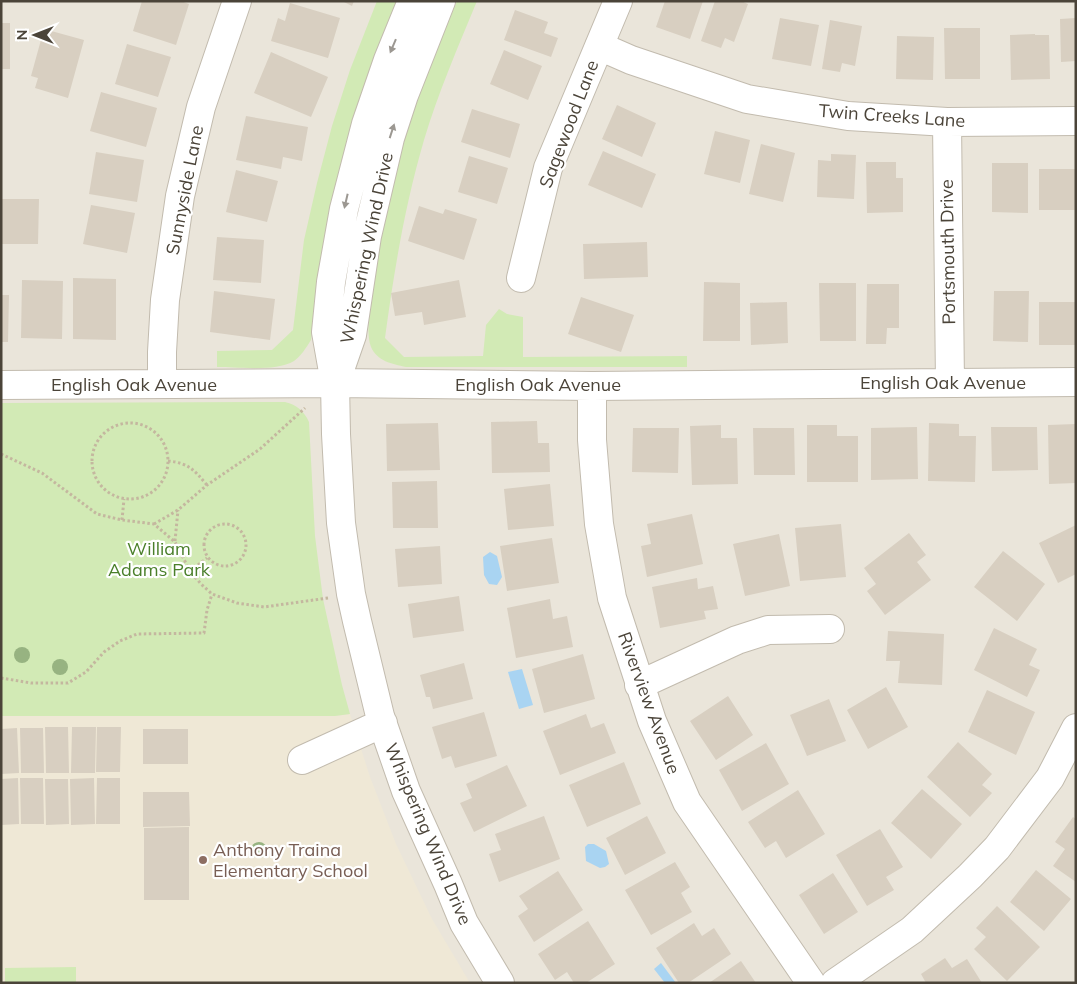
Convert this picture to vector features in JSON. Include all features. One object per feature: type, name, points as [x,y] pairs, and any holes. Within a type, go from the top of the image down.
[{"type":"street","name":"Sunnyside Lane","points":[[162,384],[162,352],[166,300],[180,196],[201,107],[237,1]]},
{"type":"street","name":"Whispering Wind Drive","points":[[412,1],[375,96],[358,151],[342,216],[331,282],[326,332],[336,383],[336,434],[341,523],[351,594],[383,723],[406,791],[464,923],[500,983]]},
{"type":"street","name":"Whispering Wind Drive","points":[[336,383],[352,335],[366,236],[390,138],[404,95],[441,1]]},
{"type":"street","name":"Sagewood Lane","points":[[521,278],[548,168],[618,1]]},
{"type":"street","name":"Twin Creeks Lane","points":[[599,46],[631,60],[748,99],[848,116],[947,122],[1076,120]]},
{"type":"street","name":"Portsmouth Drive","points":[[947,122],[950,383]]},
{"type":"street","name":"English Oak Avenue","points":[[1,385],[336,383],[592,386],[1076,382]]},
{"type":"street","name":"Riverview Avenue","points":[[592,386],[592,440],[599,524],[612,598],[652,721],[687,802],[811,983]]},
{"type":"street","points":[[639,685],[737,640],[768,630],[830,629]]},
{"type":"street","points":[[302,760],[383,723]]},
{"type":"street","points":[[835,983],[912,930],[997,848],[1050,778],[1076,728]]},
{"type":"path","points":[[154,524],[178,510],[207,486],[260,449],[299,413],[336,383]]},
{"type":"path","points":[[131,422],[151,428],[161,437],[168,450],[168,461],[165,477],[157,488],[146,496],[134,499],[124,499],[111,494],[101,486],[94,474],[91,461],[92,452],[97,440],[106,430],[118,424],[131,422]]},
{"type":"path","points":[[1,454],[42,473],[97,514],[122,520],[154,524],[175,542],[190,571],[201,584],[212,594],[237,604],[264,607],[351,594]]},
{"type":"path","points":[[168,461],[181,462],[192,468],[207,486]]},
{"type":"path","points":[[122,520],[124,499]]},
{"type":"path","points":[[175,542],[178,510]]},
{"type":"path","points":[[231,524],[243,533],[247,546],[241,560],[235,564],[218,566],[208,558],[204,550],[205,536],[216,525],[231,524]]},
{"type":"path","points":[[190,571],[208,558]]},
{"type":"path","points":[[1,678],[31,683],[68,683],[86,672],[104,652],[120,641],[137,634],[204,633],[207,610],[212,594]]},
{"type":"shaded area","points":[[1,1],[1076,1],[1076,983],[1,983]]},
{"type":"shaded area","name":"Anthony Traina Elementary School","points":[[350,714],[370,777],[396,844],[432,919],[470,983],[1,983],[1,716],[335,716]]},
{"type":"green space","points":[[377,1],[397,1],[359,103],[336,182],[324,241],[311,340],[294,361],[277,367],[217,367],[217,351],[272,350],[293,330],[304,240],[317,183],[332,126],[350,70]]},
{"type":"green space","points":[[457,1],[477,1],[436,105],[417,164],[401,238],[385,338],[404,357],[483,356],[486,325],[499,309],[507,314],[523,317],[523,357],[687,356],[687,367],[406,367],[381,359],[374,352],[369,340],[369,318],[380,242],[390,194],[417,100]]},
{"type":"green space","name":"William Adams Park","points":[[285,402],[300,409],[309,422],[315,536],[323,599],[350,714],[335,716],[1,716],[1,403]]},
{"type":"green space","points":[[76,967],[76,983],[5,983],[5,968]]},
{"type":"water","points":[[490,552],[497,556],[502,577],[497,585],[489,584],[484,575],[483,557]]},
{"type":"water","points":[[522,669],[533,705],[519,709],[508,672]]},
{"type":"water","points":[[588,844],[594,844],[606,851],[609,864],[600,868],[586,861],[585,847]]},
{"type":"water","points":[[661,963],[676,983],[665,983],[654,969]]},
{"type":"building","points":[[142,1],[181,1],[189,4],[176,45],[133,31]]},
{"type":"building","points":[[342,1],[354,1],[352,6]]},
{"type":"building","points":[[665,1],[703,1],[690,39],[656,27]]},
{"type":"building","points":[[715,1],[741,1],[748,4],[734,42],[725,38],[721,48],[701,41]]},
{"type":"building","points":[[290,3],[340,18],[328,58],[271,41],[278,18],[285,21]]},
{"type":"building","points":[[515,10],[548,22],[544,33],[558,38],[551,57],[504,40]]},
{"type":"building","points":[[780,18],[819,25],[811,66],[772,59]]},
{"type":"building","points":[[1076,18],[1076,61],[1061,62],[1060,19]]},
{"type":"building","points":[[830,20],[862,26],[855,66],[842,63],[840,72],[822,69]]},
{"type":"building","points":[[1,23],[10,23],[10,69],[1,69]]},
{"type":"building","points":[[944,28],[980,28],[980,79],[945,79]]},
{"type":"building","points":[[44,29],[84,40],[68,98],[35,88],[38,78],[31,76]]},
{"type":"building","points":[[1010,35],[1049,35],[1050,79],[1011,80]]},
{"type":"building","points":[[897,36],[934,37],[933,80],[896,79]]},
{"type":"building","points":[[127,44],[171,57],[158,97],[115,84]]},
{"type":"building","points":[[504,50],[542,66],[528,100],[490,84]]},
{"type":"building","points":[[271,52],[328,77],[311,117],[254,93]]},
{"type":"building","points":[[101,92],[157,108],[146,147],[90,131]]},
{"type":"building","points":[[617,105],[656,123],[642,157],[602,139]]},
{"type":"building","points":[[472,109],[520,124],[510,158],[461,142]]},
{"type":"building","points":[[246,116],[308,127],[302,161],[283,157],[281,169],[236,160]]},
{"type":"building","points":[[715,131],[750,140],[740,183],[704,174]]},
{"type":"building","points":[[761,144],[795,153],[783,202],[749,194]]},
{"type":"building","points":[[603,151],[656,174],[642,208],[588,185]]},
{"type":"building","points":[[96,152],[144,160],[137,202],[89,194]]},
{"type":"building","points":[[831,154],[856,155],[854,199],[817,197],[818,160],[831,161]]},
{"type":"building","points":[[469,156],[508,168],[497,204],[458,192]]},
{"type":"building","points":[[866,162],[896,162],[896,178],[903,178],[903,212],[867,213]]},
{"type":"building","points":[[992,163],[1028,163],[1028,213],[992,212]]},
{"type":"building","points":[[1039,169],[1076,169],[1076,210],[1039,210]]},
{"type":"building","points":[[236,170],[278,181],[267,222],[226,212]]},
{"type":"building","points":[[1,199],[39,199],[38,244],[1,244]]},
{"type":"building","points":[[91,205],[135,213],[127,253],[83,244]]},
{"type":"building","points":[[419,206],[443,214],[445,209],[477,219],[464,260],[408,241]]},
{"type":"building","points":[[217,237],[264,240],[261,283],[213,280]]},
{"type":"building","points":[[647,242],[648,277],[584,279],[583,244]]},
{"type":"building","points":[[73,278],[116,279],[116,340],[73,339]]},
{"type":"building","points":[[22,280],[63,281],[62,339],[21,338]]},
{"type":"building","points":[[459,280],[466,317],[424,325],[422,312],[395,316],[391,293]]},
{"type":"building","points":[[704,282],[740,283],[740,341],[703,341]]},
{"type":"building","points":[[819,283],[856,283],[856,341],[820,341]]},
{"type":"building","points":[[867,284],[899,284],[899,328],[887,328],[886,344],[866,344]]},
{"type":"building","points":[[214,291],[275,299],[270,340],[210,332]]},
{"type":"building","points":[[994,291],[1029,291],[1028,342],[993,341]]},
{"type":"building","points":[[1,295],[9,295],[8,342],[1,342]]},
{"type":"building","points":[[581,297],[634,315],[621,352],[568,334]]},
{"type":"building","points":[[787,302],[788,343],[751,345],[750,303]]},
{"type":"building","points":[[1039,302],[1075,302],[1075,345],[1039,345]]},
{"type":"building","points":[[537,421],[538,443],[549,443],[550,472],[492,473],[491,422]]},
{"type":"building","points":[[438,423],[440,470],[387,471],[386,424]]},
{"type":"building","points":[[929,423],[959,424],[959,436],[976,436],[975,482],[928,481]]},
{"type":"building","points":[[1076,424],[1076,483],[1049,484],[1048,425]]},
{"type":"building","points":[[721,425],[721,438],[737,438],[738,484],[692,485],[690,426]]},
{"type":"building","points":[[807,425],[837,425],[837,436],[858,436],[858,482],[807,482]]},
{"type":"building","points":[[917,427],[918,479],[871,480],[871,428]]},
{"type":"building","points":[[991,427],[1037,427],[1038,470],[992,471]]},
{"type":"building","points":[[633,428],[679,428],[678,473],[632,472]]},
{"type":"building","points":[[753,428],[794,428],[795,475],[754,475]]},
{"type":"building","points":[[437,481],[438,528],[393,528],[392,482]]},
{"type":"building","points":[[550,484],[554,526],[508,530],[504,489]]},
{"type":"building","points":[[692,514],[703,564],[647,577],[641,546],[651,544],[647,524]]},
{"type":"building","points":[[841,524],[846,577],[800,581],[795,528]]},
{"type":"building","points":[[1076,525],[1076,574],[1058,583],[1039,543]]},
{"type":"building","points":[[909,533],[926,555],[917,562],[931,580],[885,615],[867,591],[876,584],[864,568]]},
{"type":"building","points":[[779,534],[790,586],[745,596],[733,544]]},
{"type":"building","points":[[552,538],[559,583],[507,591],[500,546]]},
{"type":"building","points":[[440,546],[442,584],[398,587],[395,549]]},
{"type":"building","points":[[1003,551],[1045,584],[1017,621],[974,587]]},
{"type":"building","points":[[697,578],[698,589],[713,586],[718,609],[704,611],[706,619],[660,628],[652,587]]},
{"type":"building","points":[[459,596],[464,631],[413,638],[408,604]]},
{"type":"building","points":[[550,599],[553,619],[567,616],[573,647],[516,658],[507,608]]},
{"type":"building","points":[[994,628],[1037,649],[1029,665],[1040,670],[1027,697],[974,670]]},
{"type":"building","points":[[888,631],[944,634],[942,685],[898,683],[900,661],[886,661]]},
{"type":"building","points":[[583,654],[595,699],[544,713],[532,669]]},
{"type":"building","points":[[464,663],[473,699],[433,709],[430,697],[426,697],[420,675]]},
{"type":"building","points":[[886,687],[908,727],[868,749],[847,710]]},
{"type":"building","points":[[987,690],[1035,712],[1016,755],[968,732]]},
{"type":"building","points":[[728,696],[753,735],[716,760],[690,721]]},
{"type":"building","points":[[829,699],[846,741],[807,756],[790,715]]},
{"type":"building","points":[[484,712],[497,756],[455,768],[451,756],[442,759],[432,727]]},
{"type":"building","points":[[586,714],[591,728],[604,723],[616,753],[560,775],[543,731]]},
{"type":"building","points":[[45,727],[68,727],[69,773],[46,773]]},
{"type":"building","points":[[72,727],[96,727],[95,773],[71,773]]},
{"type":"building","points":[[97,727],[121,727],[120,772],[96,772]]},
{"type":"building","points":[[17,728],[19,773],[1,774],[1,729]]},
{"type":"building","points":[[20,728],[43,728],[44,773],[21,773]]},
{"type":"building","points":[[143,729],[188,729],[188,764],[143,764]]},
{"type":"building","points":[[958,742],[992,774],[982,785],[992,793],[970,817],[927,777]]},
{"type":"building","points":[[766,743],[789,784],[742,811],[719,770]]},
{"type":"building","points":[[624,762],[641,804],[587,827],[569,785]]},
{"type":"building","points":[[507,765],[527,806],[474,832],[460,803],[472,798],[466,784]]},
{"type":"building","points":[[18,778],[19,824],[1,825],[1,779]]},
{"type":"building","points":[[20,778],[43,778],[44,824],[21,824]]},
{"type":"building","points":[[94,778],[95,824],[71,825],[70,779]]},
{"type":"building","points":[[97,778],[120,778],[120,824],[96,824]]},
{"type":"building","points":[[45,779],[68,779],[69,824],[46,825]]},
{"type":"building","points":[[922,789],[962,824],[931,859],[891,823]]},
{"type":"building","points":[[798,790],[825,834],[786,858],[776,841],[765,848],[748,822]]},
{"type":"building","points":[[143,792],[189,792],[190,826],[143,827]]},
{"type":"building","points":[[544,816],[560,859],[499,882],[489,854],[501,850],[495,834]]},
{"type":"building","points":[[647,816],[666,853],[625,875],[606,838]]},
{"type":"building","points":[[1073,817],[1076,819],[1076,882],[1053,866],[1065,849],[1055,842]]},
{"type":"building","points":[[189,827],[189,900],[144,900],[144,828]]},
{"type":"building","points":[[880,829],[903,867],[886,877],[894,890],[867,906],[836,855]]},
{"type":"building","points":[[675,862],[690,887],[681,893],[692,912],[651,935],[625,890]]},
{"type":"building","points":[[1036,870],[1071,899],[1044,931],[1010,902]]},
{"type":"building","points":[[558,871],[583,910],[534,942],[518,916],[528,909],[519,896]]},
{"type":"building","points":[[833,873],[858,912],[824,934],[799,895]]},
{"type":"building","points":[[997,906],[1040,947],[1007,981],[974,949],[986,937],[976,928]]},
{"type":"building","points":[[588,921],[615,964],[586,983],[574,983],[567,972],[555,980],[538,954]]},
{"type":"building","points":[[694,923],[702,936],[714,928],[731,954],[688,983],[679,983],[656,948]]},
{"type":"building","points":[[945,958],[952,968],[967,959],[982,983],[926,983],[921,974]]},
{"type":"building","points":[[741,961],[756,983],[709,983]]},
{"type":"place","name":"Anthony Traina Elementary School","points":[[203,860]]}]
